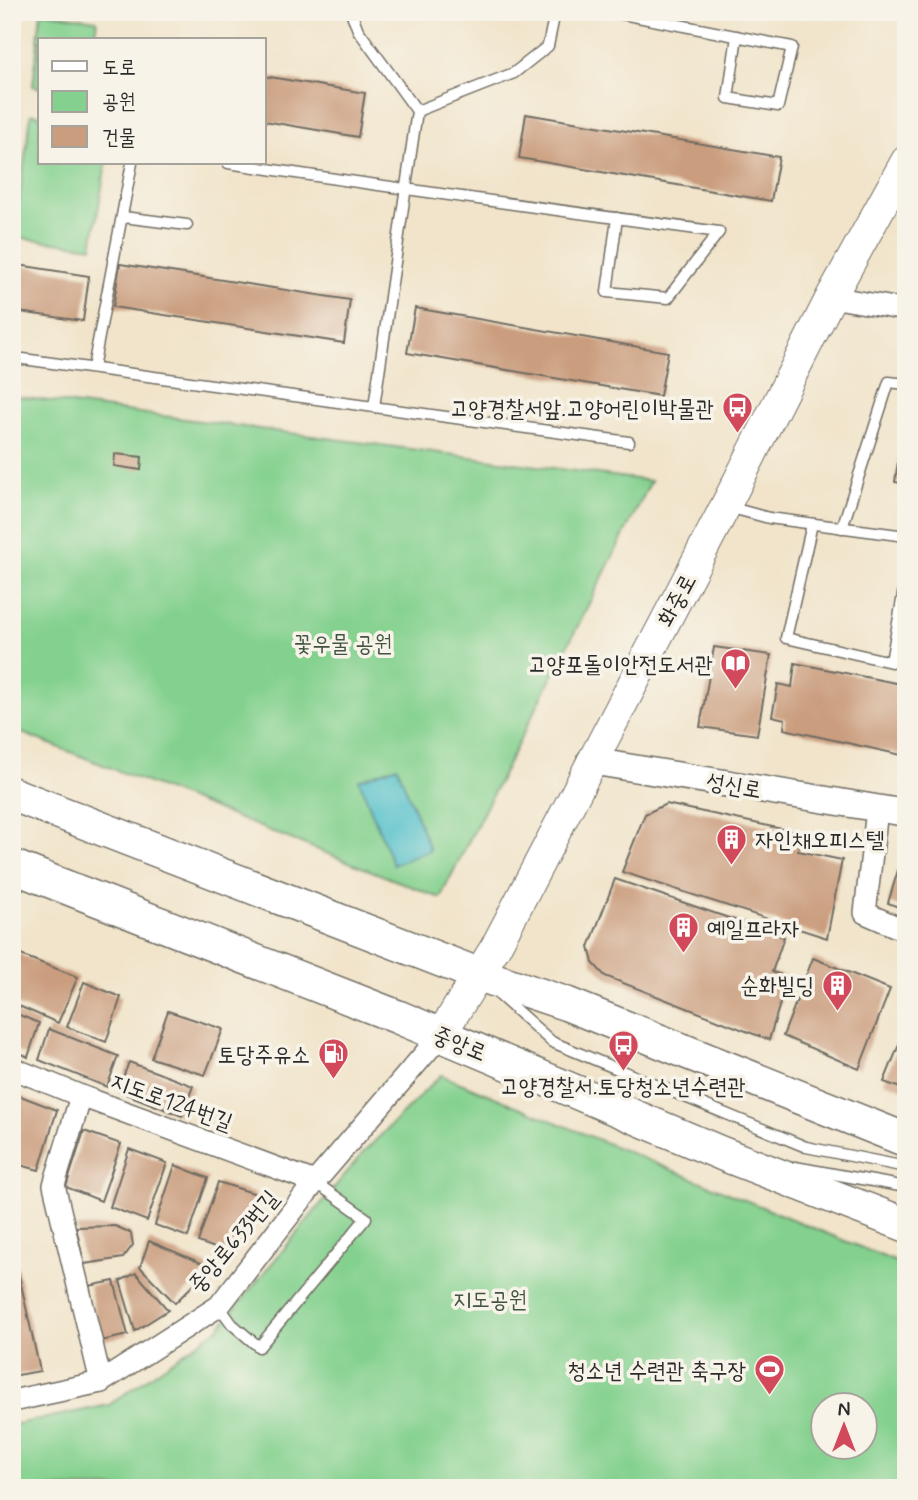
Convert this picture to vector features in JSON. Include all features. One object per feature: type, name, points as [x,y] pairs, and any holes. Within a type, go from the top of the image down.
[{"type":"main road","name":"화중로","points":[[440,1035],[495,948],[590,761],[725,507],[831,297],[906,161]]},
{"type":"main road","points":[[12,778],[184,859]]},
{"type":"main road","points":[[12,794],[477,974],[567,1004],[906,1140]]},
{"type":"main road","name":"중앙로","points":[[12,866],[385,1012],[723,1154],[906,1225]]},
{"type":"main road","points":[[12,878],[93,898]]},
{"type":"street","points":[[831,297],[906,310]]},
{"type":"street","name":"성신로","points":[[590,761],[906,813]]},
{"type":"street","points":[[877,810],[865,913],[906,930]]},
{"type":"street","name":"중앙로633번길","points":[[12,1401],[102,1382],[219,1306],[315,1182],[440,1035]]},
{"type":"street","name":"지도로124번길","points":[[12,1068],[315,1182]]},
{"type":"street","points":[[81,1096],[54,1185],[102,1382]]},
{"type":"lane","points":[[351,12],[358,30],[416,110],[374,407]]},
{"type":"lane","points":[[416,110],[514,73],[548,46],[555,12]]},
{"type":"lane","points":[[612,12],[737,36],[792,47],[778,106],[728,98],[737,36]]},
{"type":"lane","points":[[93,368],[132,164]]},
{"type":"lane","points":[[235,164],[719,232],[668,298],[607,292],[617,218]]},
{"type":"lane","points":[[123,217],[187,225]]},
{"type":"lane","points":[[23,359],[629,442]]},
{"type":"lane","points":[[842,528],[889,382],[906,384]]},
{"type":"lane","points":[[725,507],[769,518],[906,536]]},
{"type":"lane","points":[[812,524],[786,638],[891,662],[906,578]]},
{"type":"lane","points":[[477,974],[552,1042],[806,1147],[906,1167]]},
{"type":"lane","points":[[723,1154],[906,1187]]},
{"type":"lane","points":[[219,1306],[232,1324],[259,1347],[366,1218],[315,1182]]},
{"type":"green space","points":[[41,12],[97,20],[94,38],[38,38]]},
{"type":"green space","points":[[38,40],[38,87],[33,86]]},
{"type":"green space","points":[[31,114],[38,115],[38,164],[106,164],[92,247],[14,237]]},
{"type":"green space","name":"꽃우물 공원","points":[[12,396],[651,481],[440,898],[12,729]]},
{"type":"green space","name":"지도공원","points":[[441,1075],[906,1266],[906,1488],[12,1488],[12,1425],[109,1405],[219,1328],[361,1155]]},
{"type":"water","points":[[397,766],[430,850],[393,865],[359,780]]},
{"type":"building","points":[[266,76],[365,93],[358,137],[266,121]]},
{"type":"building","points":[[526,114],[779,157],[771,201],[519,158]]},
{"type":"building","points":[[12,264],[89,276],[83,321],[12,311]]},
{"type":"building","points":[[120,264],[350,300],[344,343],[113,307]]},
{"type":"building","points":[[415,308],[668,352],[660,396],[407,353]]},
{"type":"building","points":[[906,423],[906,484],[895,482]]},
{"type":"building","points":[[115,454],[142,457],[141,470],[114,466]]},
{"type":"building","name":"고양포돌이안전도서관","points":[[714,647],[771,655],[757,735],[700,727]]},
{"type":"building","points":[[795,663],[906,685],[906,756],[784,729],[785,719],[772,716],[778,684],[792,687]]},
{"type":"building","name":"자인채오피스텔","points":[[666,804],[801,833],[798,851],[842,860],[827,938],[622,872],[645,814]]},
{"type":"building","points":[[906,844],[906,910],[888,903]]},
{"type":"building","name":"예일프라자","points":[[615,879],[784,937],[772,972],[788,977],[769,1040],[605,976],[593,963],[589,947]]},
{"type":"building","points":[[13,952],[78,977],[58,1023],[12,1003]]},
{"type":"building","name":"순화빌딩","points":[[813,958],[890,989],[859,1069],[783,1036]]},
{"type":"building","points":[[84,982],[121,997],[106,1042],[67,1027]]},
{"type":"building","points":[[168,1011],[223,1029],[205,1075],[151,1058]]},
{"type":"building","points":[[12,1012],[39,1023],[28,1057],[12,1049]]},
{"type":"building","points":[[906,1027],[906,1090],[884,1082]]},
{"type":"building","points":[[49,1029],[118,1056],[107,1087],[39,1060]]},
{"type":"building","points":[[129,1062],[193,1086],[182,1116],[118,1091]]},
{"type":"building","points":[[18,1095],[57,1110],[39,1170],[12,1163],[12,1117]]},
{"type":"building","points":[[84,1131],[121,1144],[101,1201],[66,1187]]},
{"type":"building","points":[[129,1149],[167,1163],[147,1221],[110,1207]]},
{"type":"building","points":[[175,1165],[208,1178],[188,1237],[155,1225]]},
{"type":"building","points":[[218,1182],[256,1194],[234,1255],[198,1242]]},
{"type":"building","points":[[115,1226],[131,1233],[133,1245],[123,1258],[84,1264],[76,1227]]},
{"type":"building","points":[[149,1241],[211,1267],[175,1303],[140,1267]]},
{"type":"building","points":[[12,1243],[40,1371],[12,1376]]},
{"type":"building","points":[[136,1273],[168,1310],[135,1331],[120,1281]]},
{"type":"building","points":[[114,1281],[128,1335],[101,1341],[89,1286]]},
{"type":"place","name":"고양경찰서앞.고양어린이박물관","points":[[737,435]]},
{"type":"place","name":"고양포돌이안전도서관","points":[[736,691]]},
{"type":"place","name":"자인채오피스텔","points":[[732,866]]},
{"type":"place","name":"예일프라자","points":[[684,955]]},
{"type":"place","name":"순화빌딩","points":[[837,1012]]},
{"type":"place","name":"고양경찰서.토당청소년수련관","points":[[623,1072]]},
{"type":"place","name":"토당주유소","points":[[333,1081]]},
{"type":"place","name":"청소년 수련관 축구장","points":[[769,1397]]}]
